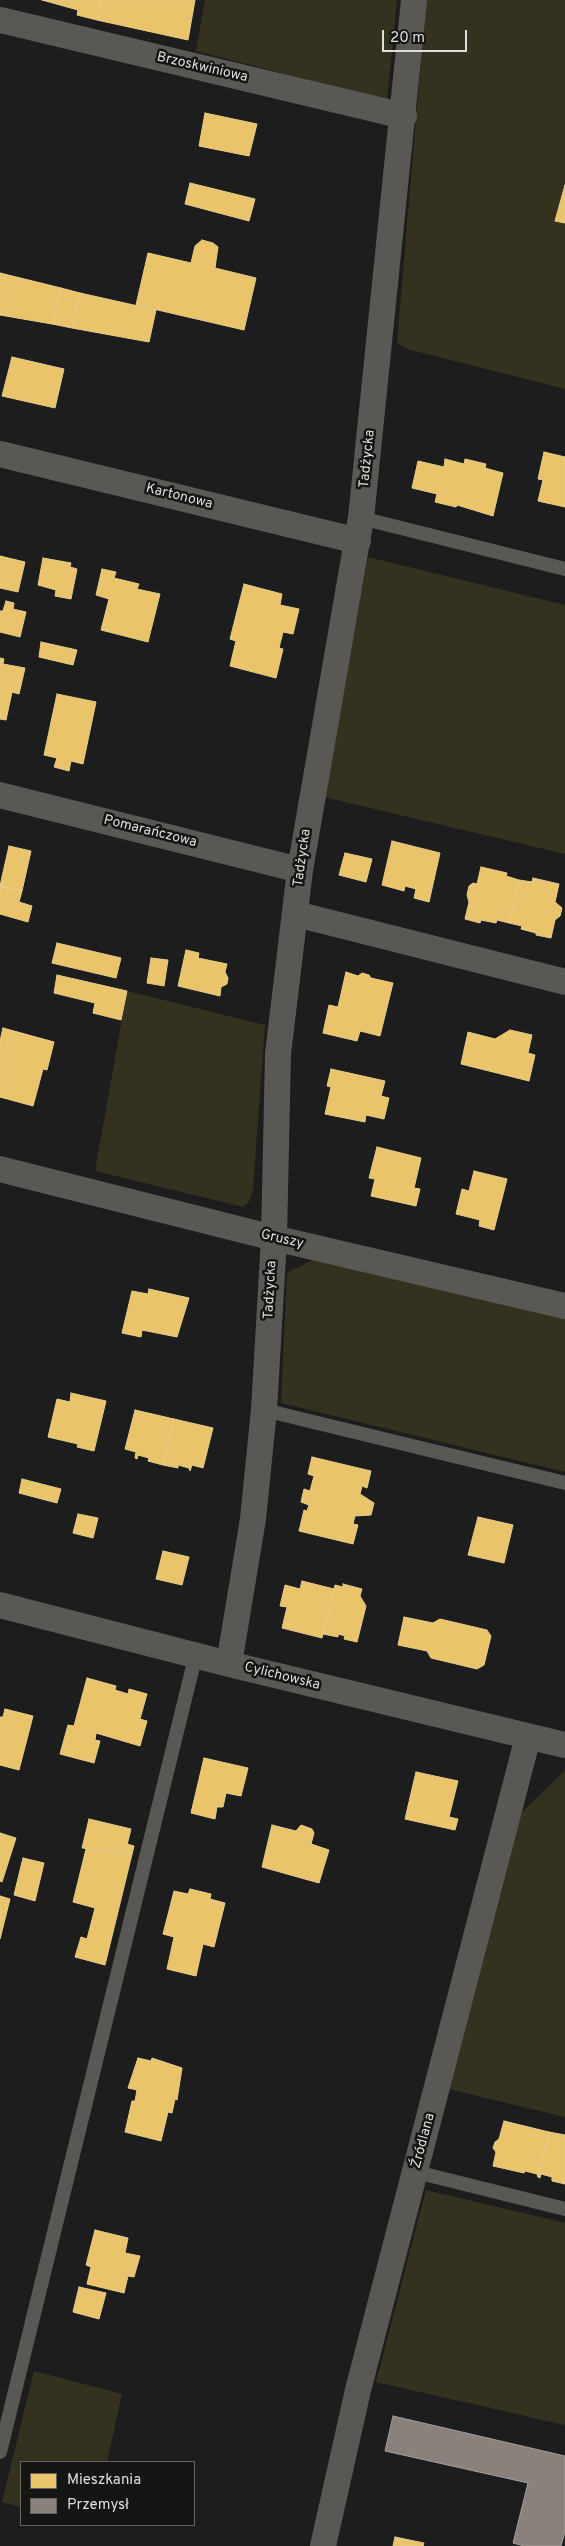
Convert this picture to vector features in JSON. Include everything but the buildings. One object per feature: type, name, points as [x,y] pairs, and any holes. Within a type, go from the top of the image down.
[{"type":"street","name":"Tadżycka","points":[[229,1664],[253,1519],[264,1410],[274,1238],[278,1054],[300,870],[359,529],[404,116],[414,0]]},
{"type":"street","name":"Brzoskwiniowa","points":[[0,20],[404,116]]},
{"type":"street","name":"Kartonowa","points":[[0,454],[359,529]]},
{"type":"street","name":"Pomarańczowa","points":[[0,795],[300,870]]},
{"type":"street","points":[[296,914],[565,982]]},
{"type":"street","name":"Gruszy","points":[[0,1170],[274,1238],[565,1306]]},
{"type":"street","name":"Cylichowska","points":[[0,1605],[229,1664],[565,1745]]},
{"type":"street","name":"Źródlana","points":[[323,2546],[358,2390],[528,1737]]},
{"type":"lane","name":"Kartonowa","points":[[359,529],[565,569]]},
{"type":"lane","points":[[264,1410],[565,1483]]},
{"type":"lane","points":[[0,2452],[196,1654]]},
{"type":"lane","points":[[416,2172],[565,2209]]},
{"type":"shaded area","points":[[205,0],[397,0],[387,100],[196,51]]},
{"type":"shaded area","points":[[426,0],[565,0],[565,389],[407,349],[397,343]]},
{"type":"shaded area","points":[[368,557],[565,605],[565,854],[324,797]]},
{"type":"shaded area","points":[[127,991],[265,1025],[253,1189],[250,1200],[244,1207],[95,1171]]},
{"type":"shaded area","points":[[315,1259],[565,1318],[565,1472],[281,1403],[287,1273]]},
{"type":"shaded area","points":[[565,1770],[565,2117],[445,2088],[515,1819]]},
{"type":"shaded area","points":[[426,2190],[565,2223],[565,2425],[376,2382]]},
{"type":"shaded area","points":[[34,2371],[122,2394],[107,2461],[20,2461],[20,2507],[2,2502]]}]
